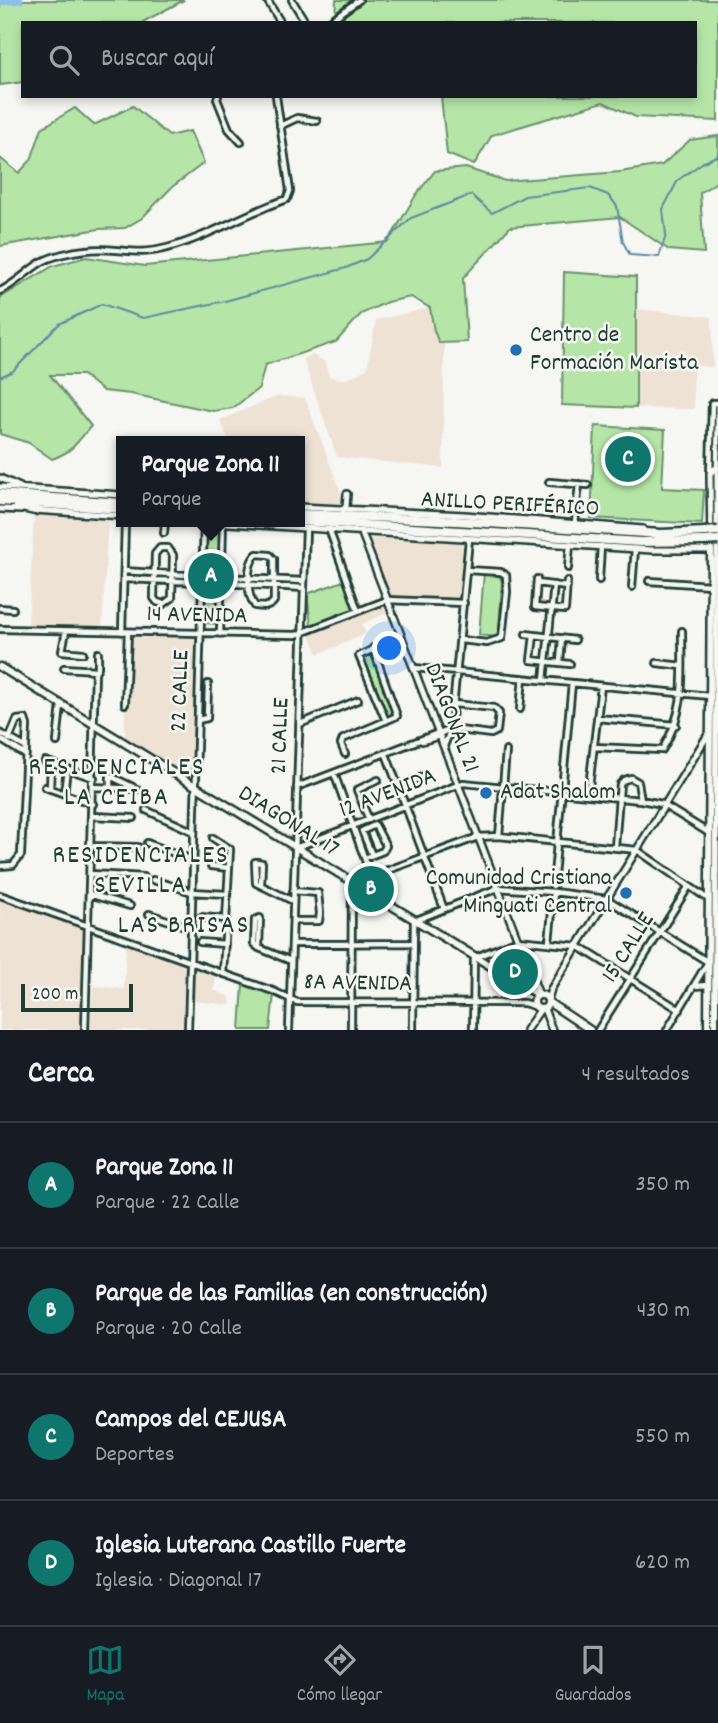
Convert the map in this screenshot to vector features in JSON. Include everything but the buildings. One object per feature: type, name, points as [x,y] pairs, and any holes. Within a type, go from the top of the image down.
[{"type":"highway","points":[[54,498],[82,492]]},
{"type":"highway","points":[[0,494],[116,503]]},
{"type":"highway","points":[[0,502],[116,509]]},
{"type":"highway","points":[[0,502],[35,510]]},
{"type":"highway","name":"ANILLO PERIFÉRICO","points":[[305,514],[596,529],[718,540]]},
{"type":"highway","points":[[439,520],[469,516]]},
{"type":"highway","points":[[572,523],[596,529]]},
{"type":"highway","name":"ANILLO PERIFÉRICO","points":[[305,524],[661,543],[705,537],[718,531]]},
{"type":"highway","points":[[357,528],[385,533]]},
{"type":"highway","points":[[527,541],[553,536]]},
{"type":"main road","points":[[710,550],[709,833],[715,860],[709,899],[708,962],[714,988],[717,1019],[715,1030]]},
{"type":"main road","points":[[708,1030],[716,954],[718,558]]},
{"type":"main road","points":[[710,616],[713,606],[718,605]]},
{"type":"main road","name":"DIAGONAL 17","points":[[0,667],[521,987],[540,1002],[590,1030]]},
{"type":"main road","points":[[528,990],[534,983]]},
{"type":"main road","name":"DIAGONAL 17","points":[[521,987],[540,1002]]},
{"type":"street","points":[[267,0],[280,21]]},
{"type":"street","points":[[292,0],[305,21]]},
{"type":"street","points":[[330,21],[359,0]]},
{"type":"street","points":[[217,98],[229,129],[241,142]]},
{"type":"street","points":[[0,291],[43,261],[86,250],[141,253],[162,250],[202,238],[265,206],[287,199],[290,191],[276,98]]},
{"type":"street","points":[[281,127],[297,118],[314,121]]},
{"type":"street","points":[[716,403],[718,558]]},
{"type":"street","points":[[385,533],[635,549],[710,550],[710,474],[716,403]]},
{"type":"street","points":[[710,474],[717,468]]},
{"type":"street","points":[[0,478],[26,490]]},
{"type":"street","points":[[549,482],[588,485]]},
{"type":"street","points":[[572,523],[579,484]]},
{"type":"street","points":[[0,487],[116,495]]},
{"type":"street","points":[[343,510],[346,507],[347,494]]},
{"type":"street","points":[[305,507],[673,530],[702,529],[711,521]]},
{"type":"street","points":[[0,509],[116,516]]},
{"type":"street","points":[[305,524],[328,529],[357,528]]},
{"type":"street","points":[[125,527],[125,704]]},
{"type":"street","points":[[164,533],[165,527]]},
{"type":"street","name":"22 CALLE","points":[[188,1030],[204,527]]},
{"type":"street","points":[[220,634],[223,527]]},
{"type":"street","name":"21 CALLE","points":[[289,1030],[304,588],[303,527]]},
{"type":"street","name":"DIAGONAL 21","points":[[357,528],[414,668],[552,1030]]},
{"type":"street","points":[[328,529],[358,611]]},
{"type":"street","points":[[444,746],[451,729],[470,539]]},
{"type":"street","points":[[568,568],[570,544]]},
{"type":"street","points":[[600,580],[601,546]]},
{"type":"street","points":[[160,548],[168,548],[173,555],[172,598],[164,604],[154,598],[155,572],[155,554],[160,548]]},
{"type":"street","points":[[632,587],[635,549]]},
{"type":"street","points":[[270,555],[275,563],[274,601],[271,605],[255,606],[250,597],[250,582],[253,556],[270,555]]},
{"type":"street","points":[[124,570],[202,576]]},
{"type":"street","points":[[461,640],[487,643],[502,638],[507,592],[506,575],[501,572],[467,570]]},
{"type":"street","points":[[124,579],[202,582]]},
{"type":"street","points":[[222,580],[275,583],[304,581]]},
{"type":"street","points":[[537,581],[554,585],[567,584],[565,610],[535,607],[537,581]]},
{"type":"street","points":[[649,581],[710,585]]},
{"type":"street","points":[[275,583],[304,588]]},
{"type":"street","points":[[544,680],[554,585]]},
{"type":"street","points":[[387,600],[464,603]]},
{"type":"street","name":"14 AVENIDA","points":[[0,629],[296,635],[387,600]]},
{"type":"street","points":[[0,608],[13,610]]},
{"type":"street","points":[[66,631],[63,652],[83,653]]},
{"type":"street","points":[[594,747],[662,750],[676,725],[681,694],[682,631]]},
{"type":"street","points":[[526,634],[575,640]]},
{"type":"street","points":[[534,635],[531,660],[570,664]]},
{"type":"street","points":[[386,721],[359,654],[401,636]]},
{"type":"street","points":[[560,662],[562,638]]},
{"type":"street","points":[[345,754],[341,744],[343,739],[397,716],[373,648]]},
{"type":"street","points":[[85,1030],[98,653]]},
{"type":"street","points":[[657,663],[682,666]]},
{"type":"street","points":[[64,668],[96,670]]},
{"type":"street","points":[[414,668],[710,696]]},
{"type":"street","points":[[520,709],[523,678]]},
{"type":"street","points":[[549,942],[572,683]]},
{"type":"street","points":[[198,720],[206,718],[208,684]]},
{"type":"street","points":[[588,795],[601,686]]},
{"type":"street","points":[[198,695],[207,695]]},
{"type":"street","points":[[300,724],[358,700]]},
{"type":"street","points":[[298,787],[451,729],[491,734],[497,731],[499,713],[494,708],[454,704]]},
{"type":"street","points":[[57,742],[61,705]]},
{"type":"street","points":[[198,705],[207,705]]},
{"type":"street","points":[[0,866],[11,866],[19,861],[22,852],[27,725],[23,718],[17,720],[9,738]]},
{"type":"street","points":[[597,718],[676,725]]},
{"type":"street","points":[[526,1030],[540,1002],[578,946],[716,721]]},
{"type":"street","points":[[664,805],[710,729]]},
{"type":"street","points":[[0,733],[25,747]]},
{"type":"street","points":[[0,739],[24,754]]},
{"type":"street","points":[[499,836],[506,751]]},
{"type":"street","points":[[386,754],[444,909]]},
{"type":"street","points":[[93,804],[48,788],[48,762],[94,778]]},
{"type":"street","points":[[64,794],[67,768]]},
{"type":"street","points":[[334,773],[379,900]]},
{"type":"street","points":[[93,787],[110,788],[137,789],[110,776],[110,788]]},
{"type":"street","points":[[398,787],[425,776]]},
{"type":"street","points":[[615,847],[620,784],[631,778],[640,786],[641,800]]},
{"type":"street","points":[[369,820],[357,790],[378,780]]},
{"type":"street","name":"12 AVENIDA","points":[[295,848],[463,783],[641,800],[664,805],[709,833]]},
{"type":"street","points":[[670,796],[668,805],[674,811]]},
{"type":"street","points":[[146,810],[194,832]]},
{"type":"street","points":[[92,816],[134,818]]},
{"type":"street","points":[[365,858],[383,851],[386,846],[375,825],[362,831],[372,855]]},
{"type":"street","points":[[372,876],[478,837],[499,836],[637,850],[709,899]]},
{"type":"street","points":[[214,838],[230,849],[223,974]]},
{"type":"street","points":[[147,844],[193,860]]},
{"type":"street","points":[[91,846],[138,847]]},
{"type":"street","points":[[257,862],[262,863],[259,884],[293,901]]},
{"type":"street","points":[[211,866],[229,868]]},
{"type":"street","points":[[90,874],[144,877]]},
{"type":"street","points":[[153,880],[192,892],[227,894]]},
{"type":"street","points":[[351,1030],[352,884]]},
{"type":"street","name":"15 CALLE","points":[[598,1030],[689,886]]},
{"type":"street","points":[[413,1030],[414,921],[498,888],[554,889],[607,899],[708,962],[667,1030]]},
{"type":"street","points":[[292,921],[319,920],[320,913],[318,893],[293,891]]},
{"type":"street","points":[[89,894],[130,906]]},
{"type":"street","name":"8A AVENIDA","points":[[0,895],[190,961],[297,1002],[540,1002]]},
{"type":"street","points":[[149,914],[191,928]]},
{"type":"street","points":[[201,917],[226,919]]},
{"type":"street","points":[[259,948],[260,918],[255,920],[254,942],[259,948],[291,961]]},
{"type":"street","points":[[473,1030],[474,958],[518,940],[578,946],[680,1010]]},
{"type":"street","points":[[200,942],[225,944]]},
{"type":"street","points":[[292,944],[413,943]]},
{"type":"street","points":[[694,986],[714,988]]},
{"type":"shaded area","points":[[430,308],[434,335],[439,343],[444,343],[443,468],[337,457],[303,359],[312,355],[324,361],[329,376],[346,379],[367,369],[376,320]]},
{"type":"shaded area","points":[[636,309],[712,317],[713,367],[693,366],[694,409],[636,408]]},
{"type":"shaded area","points":[[278,396],[305,398],[346,506],[305,503],[305,436],[227,436],[220,420]]},
{"type":"shaded area","points":[[34,514],[108,519],[102,628],[28,626]]},
{"type":"shaded area","points":[[364,538],[463,541],[460,600],[386,597]]},
{"type":"shaded area","points":[[383,604],[387,613],[362,624],[366,634],[318,654],[310,635]]},
{"type":"shaded area","points":[[197,637],[191,777],[125,740],[124,638]]},
{"type":"shaded area","points":[[0,898],[87,929],[83,1030],[0,1030]]},
{"type":"shaded area","points":[[126,940],[185,964],[183,1030],[90,1030],[93,986],[124,989]]},
{"type":"shaded area","points":[[194,967],[216,975],[214,990],[230,997],[231,1005],[193,1001]]},
{"type":"green space","points":[[0,0],[184,0],[145,21],[21,21],[21,82],[0,85]]},
{"type":"green space","points":[[336,0],[718,0],[718,121],[636,117],[603,102],[492,135],[474,165],[447,154],[441,98],[697,98],[697,21],[341,21],[335,16]]},
{"type":"green space","points":[[133,106],[169,136],[190,131],[204,163],[172,187],[142,218],[125,228],[99,229],[0,246],[0,158],[19,173],[31,160],[42,128],[75,108],[94,125]]},
{"type":"green space","points":[[718,136],[718,181],[700,193],[704,253],[669,250],[620,217],[510,227],[463,278],[467,342],[439,343],[430,308],[411,297],[387,302],[361,314],[336,342],[265,365],[259,388],[233,408],[213,411],[103,391],[83,375],[50,375],[91,426],[78,442],[70,450],[52,459],[29,443],[0,434],[0,298],[53,266],[86,257],[145,266],[388,242],[416,195],[435,171],[466,168],[505,181],[620,172],[662,165],[690,140]]},
{"type":"green space","points":[[564,272],[636,277],[636,408],[562,405]]},
{"type":"green space","points":[[595,426],[665,430],[662,488],[704,490],[702,524],[591,518]]},
{"type":"green space","points":[[213,528],[220,533],[218,624],[204,623],[204,530]]},
{"type":"green space","points":[[484,572],[497,573],[502,581],[499,630],[496,637],[479,635]]},
{"type":"green space","points":[[346,580],[357,608],[311,625],[307,594]]},
{"type":"green space","points":[[372,652],[395,714],[387,717],[362,657]]},
{"type":"green space","points":[[243,984],[274,994],[270,1030],[240,1030]]},
{"type":"waterway","points":[[0,2],[20,0]]},
{"type":"waterway","points":[[0,377],[13,371],[59,324],[102,304],[143,318],[225,301],[346,268],[367,259],[411,218],[471,195],[492,213],[525,196],[590,188],[608,195],[617,206],[623,242],[630,255],[659,257],[666,235],[663,209],[678,180],[718,155]]},
{"type":"place","name":"Centro de Formación Marista","points":[[516,350]]},
{"type":"place","name":"Campos del CEJUSA","points":[[628,459]]},
{"type":"place","name":"Parque Zona 11","points":[[211,576]]},
{"type":"place","name":"Adat Shalom","points":[[486,793]]},
{"type":"place","name":"Parque de las Familias (en construcción)","points":[[371,889]]},
{"type":"place","name":"Comunidad Cristiana Minguati Central","points":[[626,893]]},
{"type":"place","name":"Iglesia Luterana Castillo Fuerte","points":[[515,972]]},
{"type":"district","name":"RESIDENCIALES LA CEIBA","points":[[117,783]]},
{"type":"district","name":"RESIDENCIALES SEVILLA","points":[[141,871]]},
{"type":"district","name":"LAS BRISAS","points":[[184,926]]}]
